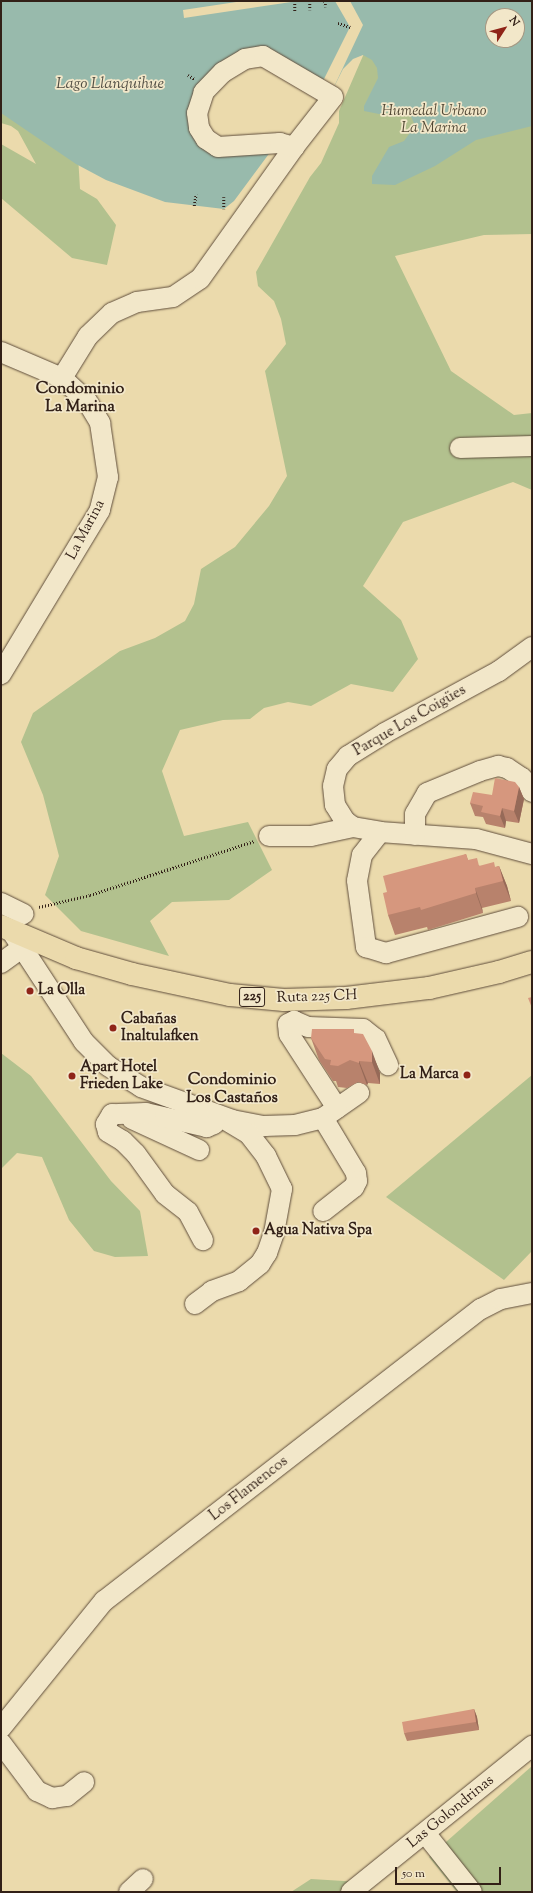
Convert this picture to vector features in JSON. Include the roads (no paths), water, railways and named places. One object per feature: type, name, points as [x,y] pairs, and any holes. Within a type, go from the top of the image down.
[{"type":"main road","name":"Ruta 225 CH","points":[[12,935],[76,958],[180,986],[230,995],[284,1000],[346,998],[429,988],[528,962]]},
{"type":"street","points":[[62,378],[88,336],[112,313],[137,302],[173,297],[200,279],[294,147],[333,97],[263,56],[245,59],[223,72],[204,92],[197,113],[199,128],[206,139],[218,147],[280,143],[294,147]]},
{"type":"street","name":"La Marina","points":[[1,352],[62,378],[87,401],[100,423],[108,477],[105,498],[94,522],[1,674]]},
{"type":"street","points":[[460,448],[532,446]]},
{"type":"street","name":"Parque Los Coigües","points":[[353,827],[340,813],[333,796],[337,769],[348,756],[385,733],[499,671],[532,647]]},
{"type":"street","points":[[416,835],[415,814],[427,793],[480,771],[498,766],[507,768],[522,778],[532,792]]},
{"type":"street","points":[[269,836],[311,836],[353,827],[380,832],[476,839],[532,854]]},
{"type":"street","points":[[380,832],[362,855],[357,881],[366,947],[386,953],[518,916]]},
{"type":"street","points":[[1,903],[24,914]]},
{"type":"street","points":[[1,963],[12,935]]},
{"type":"street","points":[[12,935],[80,1036],[108,1066],[141,1087],[217,1115],[264,1126],[295,1125],[330,1113],[359,1092]]},
{"type":"street","points":[[323,1211],[354,1187],[357,1181],[356,1173],[330,1113],[289,1034],[288,1024],[294,1021],[308,1027],[363,1029],[376,1039],[388,1065]]},
{"type":"street","points":[[204,1240],[188,1212],[165,1194],[136,1154],[123,1141],[108,1132],[106,1124],[109,1116],[120,1113],[146,1113],[207,1127],[214,1124],[217,1115]]},
{"type":"street","points":[[120,1113],[199,1150]]},
{"type":"street","points":[[195,1304],[212,1291],[240,1281],[260,1264],[267,1253],[274,1233],[282,1189],[266,1156],[249,1134],[217,1115]]},
{"type":"street","name":"Los Flamencos","points":[[1,1728],[104,1601],[472,1316],[501,1299],[532,1293]]},
{"type":"street","points":[[1,1743],[37,1791],[52,1798],[67,1796],[84,1782]]},
{"type":"street","name":"Las Golondrinas","points":[[351,1892],[532,1746]]},
{"type":"street","points":[[425,1833],[472,1892]]},
{"type":"water","name":"Lago Llanquihue","points":[[1,1],[532,1],[532,126],[476,140],[435,166],[395,185],[372,184],[372,176],[389,147],[404,141],[415,126],[411,116],[403,110],[379,114],[364,111],[364,106],[378,78],[377,68],[372,60],[363,55],[353,59],[343,69],[333,89],[266,49],[217,68],[199,137],[271,151],[234,201],[224,209],[165,202],[106,180],[76,164],[1,113]]},
{"type":"place","name":"La Olla","points":[[30,991]]},
{"type":"place","name":"Cabañas Inaltulafken","points":[[113,1028]]},
{"type":"place","name":"La Marca","points":[[467,1075]]},
{"type":"place","name":"Apart Hotel Frieden Lake","points":[[72,1076]]},
{"type":"place","name":"Agua Nativa Spa","points":[[256,1231]]},
{"type":"district","name":"Condominio La Marina","points":[[80,399]]},
{"type":"district","name":"Condominio Los Castaños","points":[[232,1090]]},
{"type":"park label","name":"Humedal Urbano La Marina","points":[[434,120]]}]
